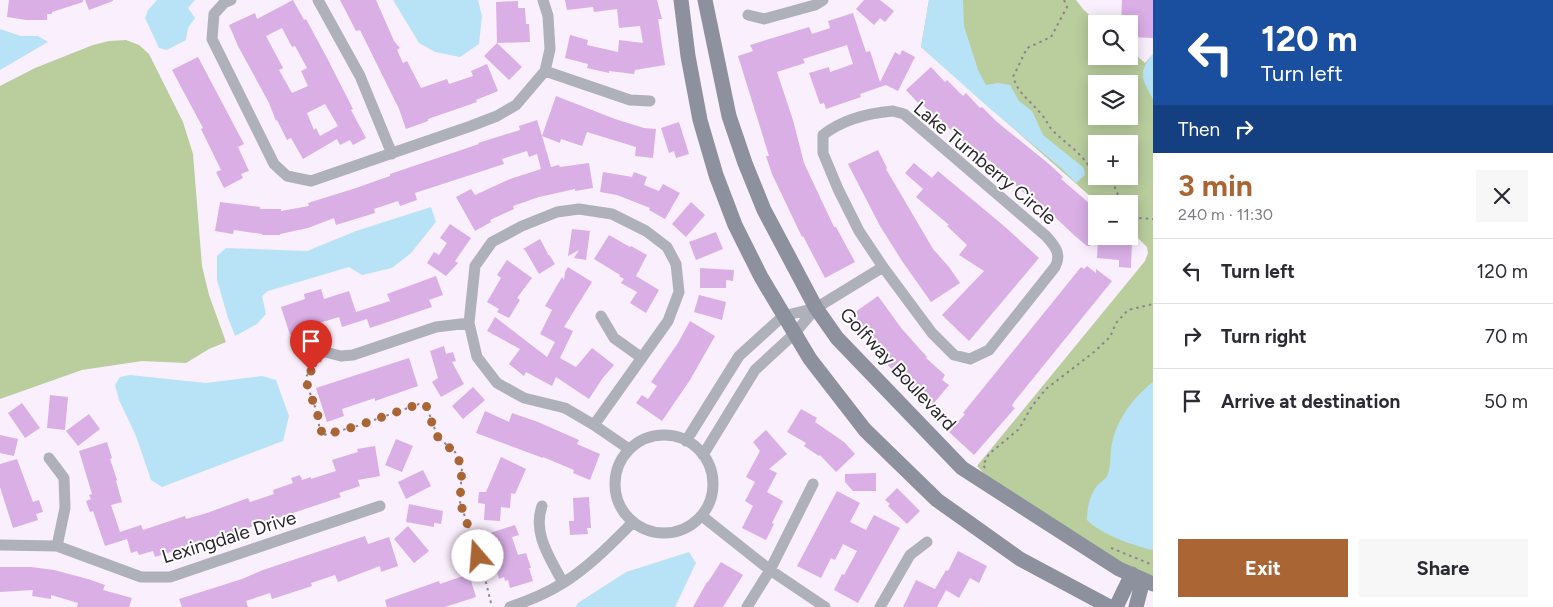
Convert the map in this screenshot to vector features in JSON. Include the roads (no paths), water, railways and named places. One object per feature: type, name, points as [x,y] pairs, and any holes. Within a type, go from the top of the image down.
[{"type":"street","points":[[231,0],[224,3],[214,14],[212,39],[274,164],[287,176],[311,181],[496,116],[516,104],[545,71],[550,50],[548,16],[543,0]]},
{"type":"street","points":[[318,0],[360,76],[392,154]]},
{"type":"street","points":[[681,0],[688,56],[700,120],[716,175],[735,225],[761,277],[810,359],[866,430],[937,500],[1020,559],[1110,607]]},
{"type":"street","name":"Golfway Boulevard","points":[[705,0],[729,116],[745,164],[764,210],[816,308],[837,338],[962,468],[1119,569],[1143,580]]},
{"type":"street","points":[[748,15],[764,19],[815,5],[823,0]]},
{"type":"street","points":[[545,71],[630,100],[650,100]]},
{"type":"street","name":"Lake Turnberry Circle","points":[[875,112],[904,114],[1046,236],[1057,249],[1058,260],[989,350],[970,359],[954,355],[932,333],[883,267],[859,231],[823,153],[823,135],[833,127],[875,112]]},
{"type":"street","points":[[594,425],[668,320],[679,292],[676,264],[668,247],[646,231],[612,214],[580,209],[557,212],[522,226],[492,242],[475,266],[469,323],[477,357],[496,382],[524,398],[565,408],[629,449]]},
{"type":"street","points":[[686,441],[739,356],[783,316],[816,308],[883,267]]},
{"type":"street","points":[[703,455],[755,370],[794,334],[816,308]]},
{"type":"street","points":[[601,316],[614,338],[642,358]]},
{"type":"street","points":[[325,352],[342,356],[353,355],[436,327],[469,323]]},
{"type":"street","points":[[660,435],[672,436],[686,441],[703,455],[710,468],[712,481],[711,495],[702,516],[686,528],[673,532],[659,533],[645,530],[633,522],[617,500],[615,487],[618,467],[629,449],[649,437],[660,435]]},
{"type":"street","points":[[49,458],[64,478],[65,508],[57,546]]},
{"type":"street","points":[[747,607],[770,570],[813,484]]},
{"type":"street","name":"Lexingdale Drive","points":[[0,544],[57,546],[141,577],[170,577],[380,506]]},
{"type":"street","points":[[542,506],[538,519],[540,532],[564,583]]},
{"type":"street","points":[[702,516],[770,570],[826,607]]},
{"type":"street","points":[[510,607],[525,602],[564,583],[606,550],[633,522]]},
{"type":"street","points":[[880,607],[910,554],[927,542]]},
{"type":"street","points":[[1116,607],[1143,580]]},
{"type":"street","points":[[1136,607],[1143,580]]},
{"type":"water","points":[[157,0],[195,0],[188,8],[195,18],[188,28],[186,40],[167,50],[159,48],[145,18],[148,10]]},
{"type":"water","points":[[393,0],[478,0],[482,16],[479,44],[460,57],[435,52],[419,43]]},
{"type":"water","points":[[929,0],[963,0],[964,26],[978,70],[986,85],[998,83],[1010,85],[1019,101],[1032,111],[1043,135],[1084,168],[1085,175],[1076,183],[921,47]]},
{"type":"water","points":[[0,29],[21,36],[38,36],[48,42],[0,70]]},
{"type":"water","points":[[1153,54],[1153,99],[1144,81],[1143,71]]},
{"type":"water","points":[[431,207],[436,222],[411,253],[392,268],[362,275],[349,267],[268,291],[262,296],[266,314],[257,324],[235,336],[217,280],[217,256],[226,248],[307,251],[356,231]]},
{"type":"water","points":[[130,375],[206,383],[262,376],[276,380],[289,416],[283,441],[162,487],[151,480],[136,436],[119,400],[115,385],[120,377]]},
{"type":"water","points":[[1153,382],[1153,550],[1136,546],[1109,535],[1087,520],[1088,507],[1092,495],[1108,473],[1113,440],[1120,421],[1131,403]]},
{"type":"water","points":[[689,552],[696,563],[675,607],[576,607],[578,603],[626,572]]}]
